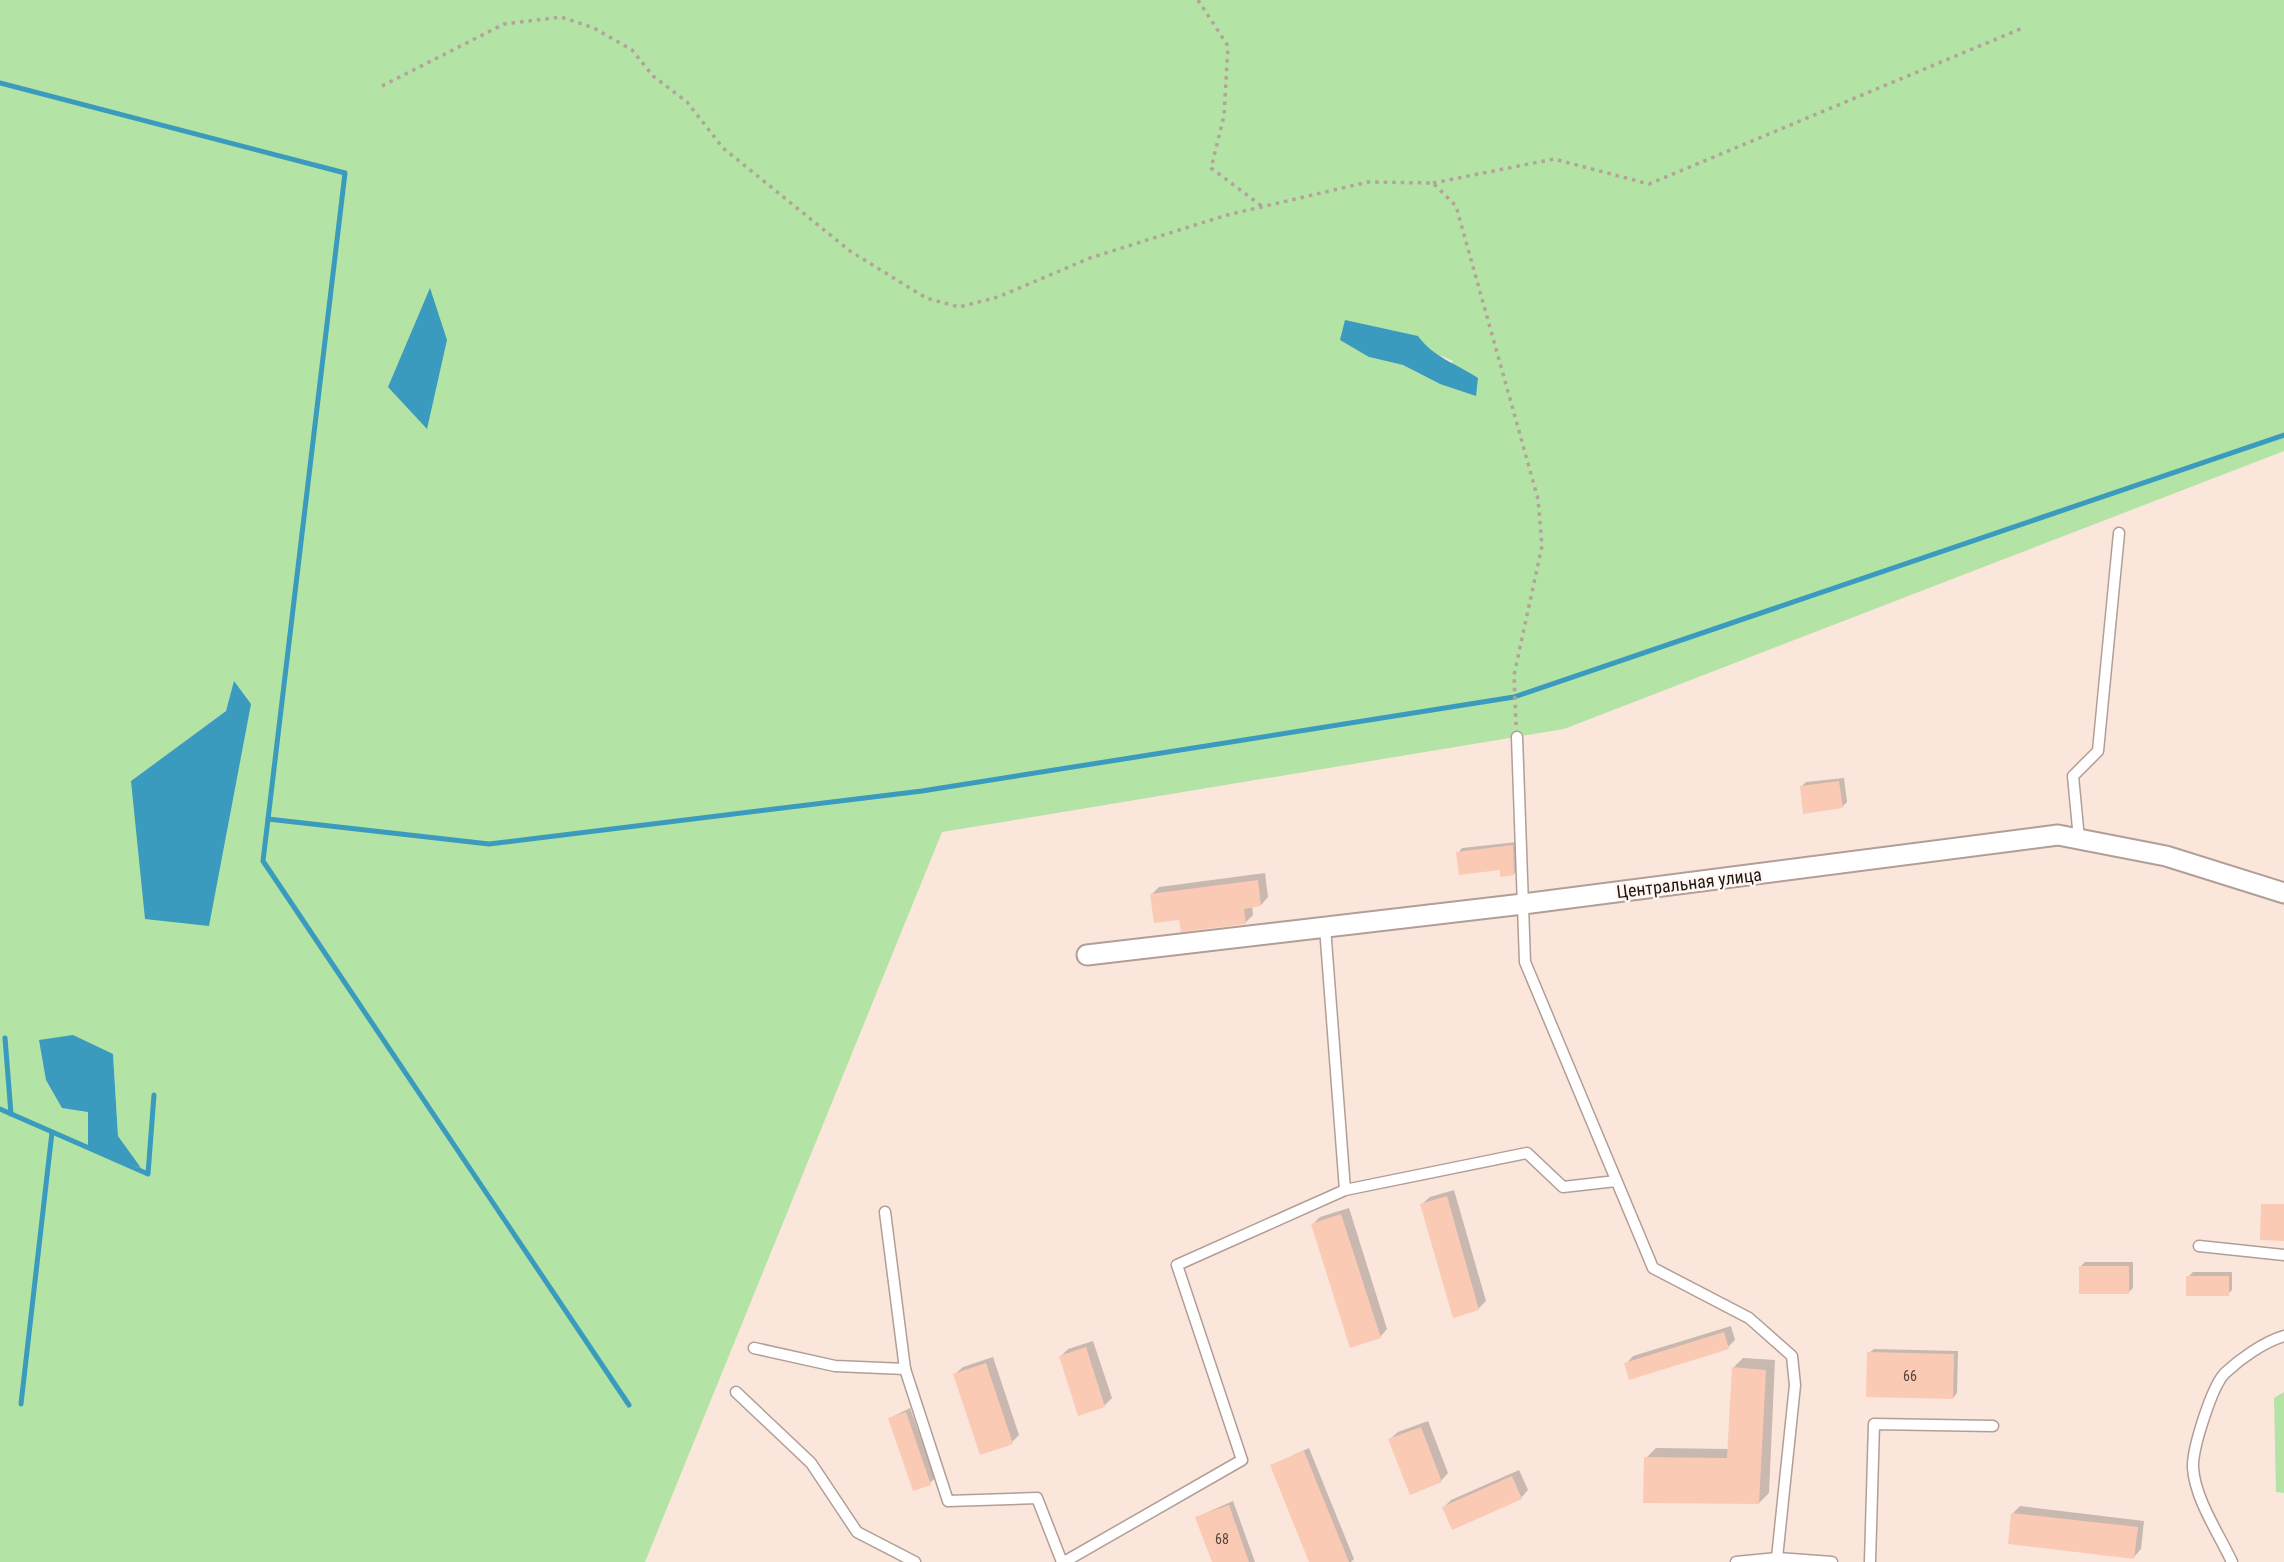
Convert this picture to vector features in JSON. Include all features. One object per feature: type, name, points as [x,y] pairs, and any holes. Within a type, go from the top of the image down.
[{"type":"street","name":"Центральная улица","points":[[1087,955],[1523,904],[2058,835],[2165,856],[2284,893]]},
{"type":"lane","points":[[2079,839],[2073,776],[2098,751],[2119,533]]},
{"type":"lane","points":[[1517,737],[1525,962],[1653,1268],[1749,1318],[1792,1356],[1794,1385],[1777,1558]]},
{"type":"lane","points":[[1325,927],[1345,1190]]},
{"type":"lane","points":[[885,1212],[905,1369],[948,1501],[1037,1498],[1063,1562],[1242,1460],[1177,1265],[1345,1190],[1527,1153],[1563,1187],[1616,1181]]},
{"type":"lane","points":[[2199,1246],[2284,1255]]},
{"type":"lane","points":[[2232,1562],[2205,1505],[2193,1469],[2197,1436],[2224,1374],[2270,1341],[2284,1336]]},
{"type":"lane","points":[[754,1348],[835,1366],[905,1369]]},
{"type":"lane","points":[[736,1392],[811,1463],[857,1532],[915,1562]]},
{"type":"lane","points":[[1870,1562],[1874,1424],[1993,1426]]},
{"type":"lane","points":[[1736,1562],[1777,1558],[1832,1562]]},
{"type":"path","points":[[1198,0],[1228,46],[1224,116],[1210,168],[1263,207]]},
{"type":"path","points":[[382,86],[504,24],[561,17],[594,28],[632,50],[653,76],[687,102],[723,148],[850,251],[926,298],[959,307],[998,297],[1090,258],[1263,207],[1368,182],[1433,183],[1554,159],[1649,184],[2025,27]]},
{"type":"path","points":[[1433,183],[1456,206],[1538,499],[1542,546],[1514,675],[1517,737]]},
{"type":"green space","points":[[0,0],[2284,0],[2284,451],[1564,729],[942,832],[645,1562],[0,1562]],"holes":[[[1345,321],[1377,328],[1453,361],[1440,384],[1403,365],[1369,357]],[[235,682],[208,926],[131,781],[226,711]],[[113,1054],[118,1136],[140,1168],[89,1148],[88,1112]]]},
{"type":"green space","points":[[2284,1392],[2284,1493],[2276,1492],[2274,1398]]},
{"type":"water","points":[[430,288],[447,340],[427,429],[388,387]]},
{"type":"water","points":[[1345,320],[1418,336],[1438,355],[1478,378],[1476,396],[1440,384],[1403,365],[1369,357],[1340,340]]},
{"type":"water","points":[[234,681],[251,704],[209,926],[145,919],[131,781],[226,711]]},
{"type":"water","points":[[73,1035],[113,1054],[118,1136],[141,1168],[88,1148],[88,1112],[62,1108],[46,1080],[39,1040]]},
{"type":"building","points":[[1839,781],[1843,808],[1803,814],[1800,786]]},
{"type":"building","points":[[1513,845],[1514,875],[1500,877],[1500,870],[1459,875],[1456,852]]},
{"type":"building","points":[[1258,880],[1261,906],[1244,909],[1246,924],[1181,932],[1179,920],[1154,923],[1150,894]]},
{"type":"building","points":[[1447,1196],[1479,1310],[1453,1318],[1420,1204]]},
{"type":"building","points":[[2261,1204],[2284,1204],[2284,1241],[2260,1240]]},
{"type":"building","points":[[1341,1214],[1381,1338],[1350,1348],[1311,1224]]},
{"type":"building","points":[[2079,1266],[2129,1266],[2129,1294],[2079,1294]]},
{"type":"building","points":[[2186,1276],[2229,1276],[2229,1296],[2186,1296]]},
{"type":"building","points":[[1724,1332],[1729,1349],[1629,1380],[1624,1363]]},
{"type":"building","points":[[1086,1347],[1105,1407],[1078,1416],[1059,1356]]},
{"type":"building","points":[[1867,1352],[1954,1354],[1953,1399],[1866,1397]]},
{"type":"building","points":[[986,1363],[1013,1444],[980,1455],[953,1374]]},
{"type":"building","points":[[1732,1367],[1766,1370],[1759,1504],[1643,1503],[1644,1457],[1727,1458]]},
{"type":"building","points":[[906,1412],[931,1485],[913,1491],[888,1418]]},
{"type":"building","points":[[1421,1427],[1442,1482],[1410,1495],[1388,1439]]},
{"type":"building","points":[[1304,1451],[1349,1562],[1309,1562],[1270,1465]]},
{"type":"building","points":[[1512,1476],[1522,1499],[1452,1530],[1442,1507]]},
{"type":"building","points":[[1229,1505],[1249,1562],[1212,1562],[1195,1517]]},
{"type":"building","points":[[2011,1513],[2138,1527],[2134,1559],[2008,1544]]},
{"type":"waterway","points":[[0,83],[345,173],[263,861],[629,1405]]},
{"type":"waterway","points":[[268,819],[489,844],[922,791],[1514,697],[2284,435]]},
{"type":"waterway","points":[[5,1038],[11,1114]]},
{"type":"waterway","points":[[0,1109],[148,1174],[154,1095]]},
{"type":"waterway","points":[[21,1404],[52,1132]]}]
